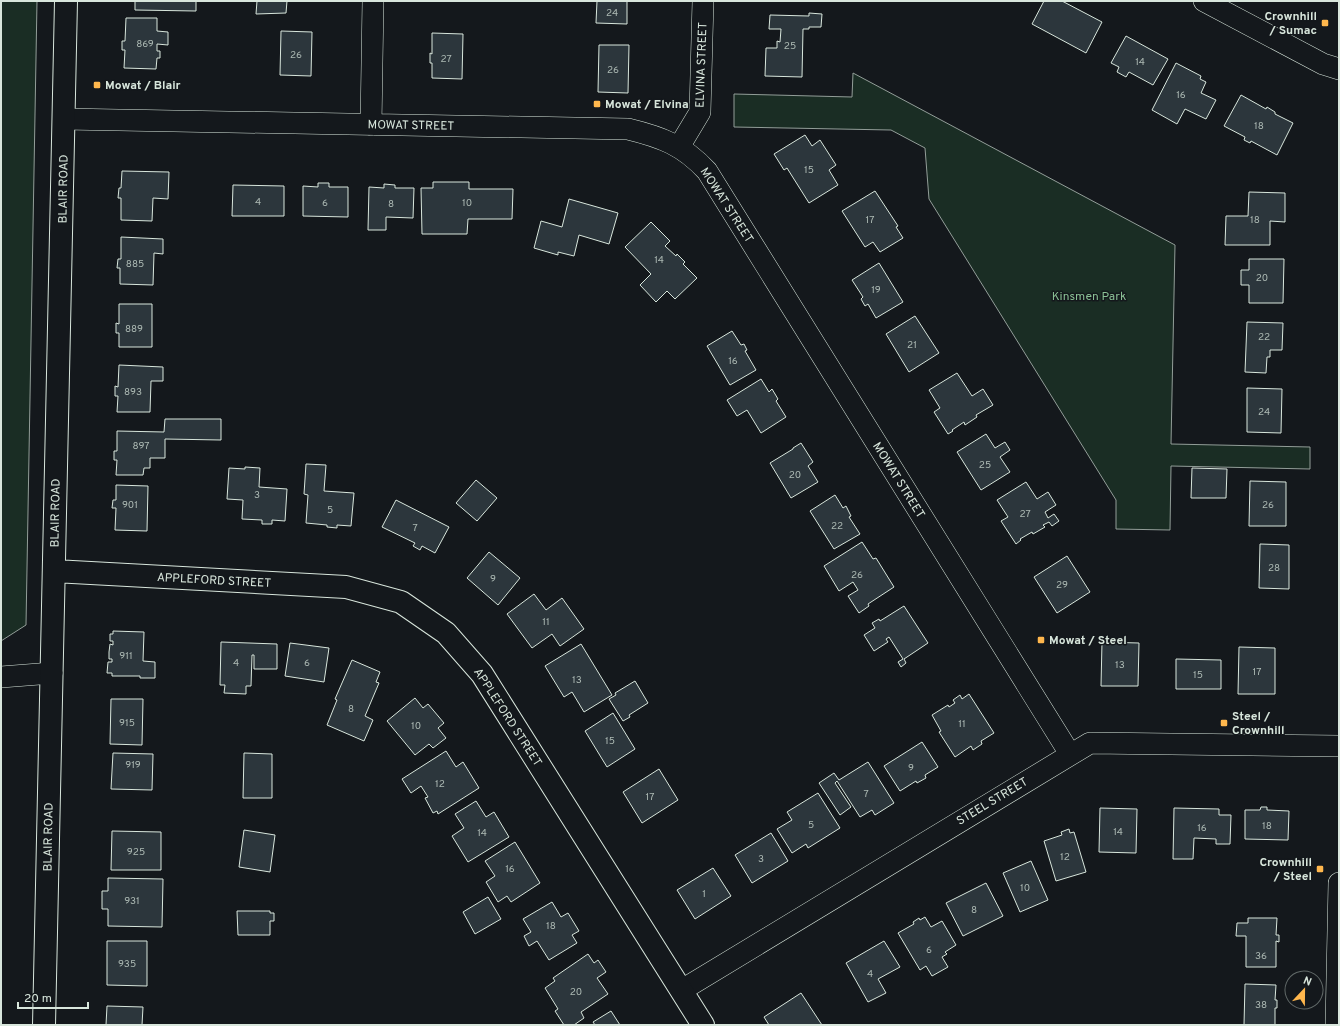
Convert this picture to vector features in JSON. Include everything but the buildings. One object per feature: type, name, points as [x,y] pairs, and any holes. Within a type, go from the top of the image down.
[{"type":"main road","name":"BLAIR ROAD","points":[[44,1025],[66,1]]},
{"type":"main road","name":"APPLEFORD STREET","points":[[54,571],[346,587],[401,602],[446,633],[482,674],[703,1025]]},
{"type":"street","points":[[371,125],[373,1]]},
{"type":"street","name":"ELVINA STREET","points":[[679,147],[700,112],[703,1]]},
{"type":"street","points":[[1204,1],[1323,64],[1339,69]]},
{"type":"street","name":"MOWAT STREET","points":[[64,119],[628,129],[653,135],[679,147],[696,159],[707,171],[1070,754]]},
{"type":"street","points":[[1,677],[52,672]]},
{"type":"street","name":"STEEL STREET","points":[[682,990],[1090,743],[1339,746]]},
{"type":"street","points":[[1336,1025],[1339,883]]},
{"type":"green space","points":[[1,1],[37,1],[26,625],[1,641]]},
{"type":"green space","name":"Kinsmen Park","points":[[853,73],[1175,245],[1171,444],[1310,447],[1310,469],[1171,466],[1170,530],[1116,529],[1116,500],[929,199],[925,148],[891,130],[734,127],[734,94],[852,97]]},
{"type":"place","name":"Crownhill / Sumac","points":[[1325,23]]},
{"type":"place","name":"Mowat / Blair","points":[[97,85]]},
{"type":"place","name":"Mowat / Elvina","points":[[597,104]]},
{"type":"place","name":"Mowat / Steel","points":[[1041,640]]},
{"type":"place","name":"Steel / Crownhill","points":[[1224,723]]},
{"type":"place","name":"Crownhill / Steel","points":[[1320,869]]}]
